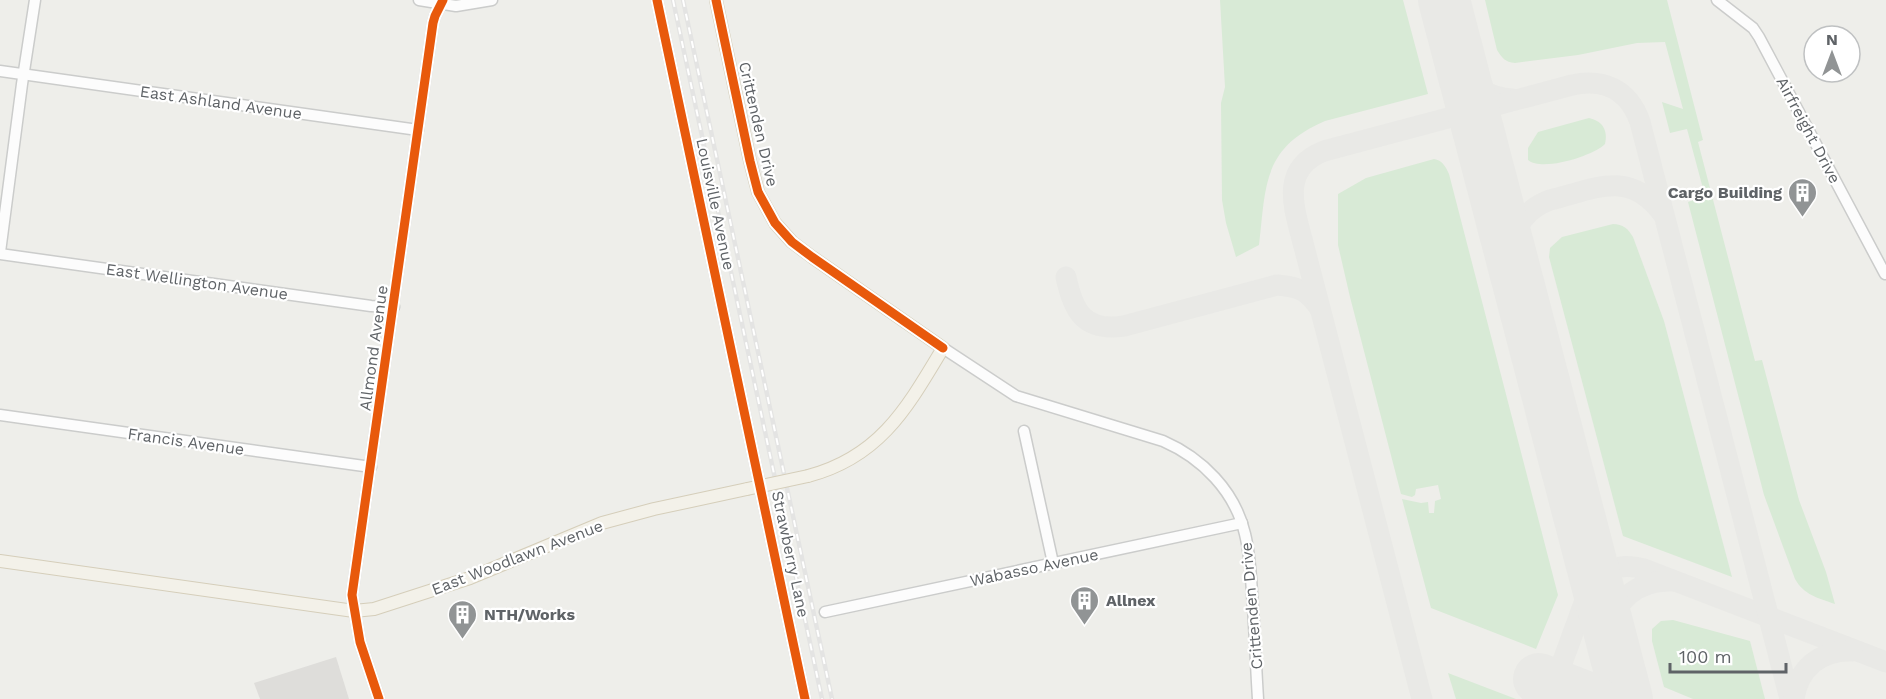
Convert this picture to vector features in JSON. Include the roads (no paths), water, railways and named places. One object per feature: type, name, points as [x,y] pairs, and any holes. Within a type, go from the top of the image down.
[{"type":"main road","name":"Crittenden Drive","points":[[716,0],[750,161],[759,192],[775,223],[792,242],[812,257],[943,348]]},
{"type":"main road","name":"East Woodlawn Avenue","points":[[0,561],[354,611],[374,609],[470,578],[602,523],[654,509],[808,476],[846,462],[880,438],[903,409],[943,348]]},
{"type":"street","points":[[0,253],[4,191],[35,0]]},
{"type":"street","points":[[419,0],[462,6],[492,0]]},
{"type":"street","name":"Louisville Avenue","points":[[657,0],[746,414]]},
{"type":"street","name":"Airfreight Drive","points":[[1717,0],[1753,28],[1759,37],[1885,274]]},
{"type":"street","name":"Allmond Avenue","points":[[379,699],[360,642],[352,595],[435,16],[442,2]]},
{"type":"street","name":"East Ashland Avenue","points":[[0,71],[418,130]]},
{"type":"street","name":"East Wellington Avenue","points":[[0,253],[371,306],[394,307]]},
{"type":"street","name":"Crittenden Drive","points":[[943,348],[1016,396],[1148,435],[1180,449],[1204,467],[1223,487],[1242,523],[1248,545],[1258,699]]},
{"type":"street","name":"Strawberry Lane","points":[[746,414],[805,699]]},
{"type":"street","name":"Francis Avenue","points":[[0,415],[371,467]]},
{"type":"street","points":[[1024,430],[1053,563]]},
{"type":"street","name":"Wabasso Avenue","points":[[825,612],[1242,523]]},
{"type":"railway","points":[[673,0],[822,699]]},
{"type":"railway","points":[[683,0],[832,699]]},
{"type":"place","name":"Cargo Building","points":[[1803,218]]},
{"type":"place","name":"Allnex","points":[[1085,626]]},
{"type":"place","name":"NTH/Works","points":[[463,640]]}]
